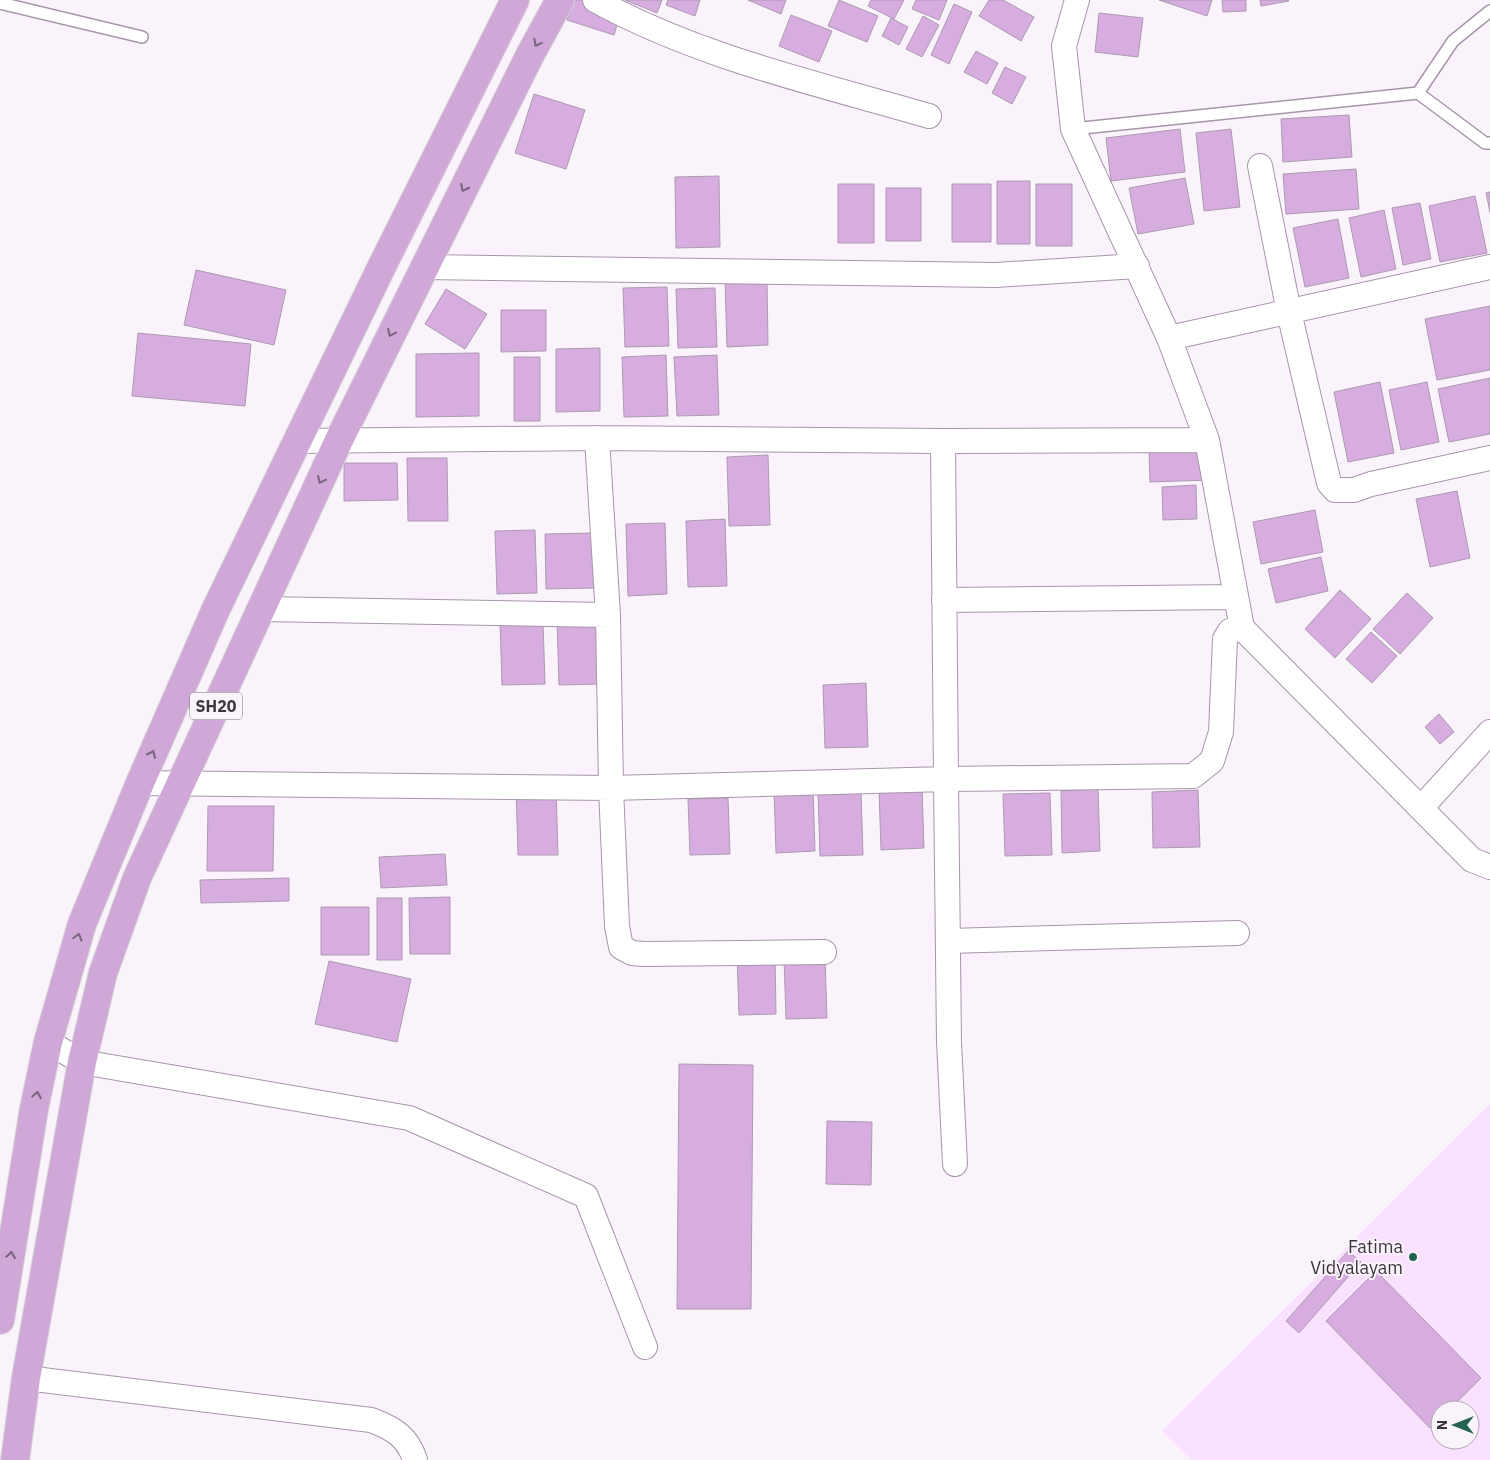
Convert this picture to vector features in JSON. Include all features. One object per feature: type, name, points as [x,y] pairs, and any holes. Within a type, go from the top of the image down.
[{"type":"main road","name":"SH20","points":[[0,1320],[48,1042],[82,924],[140,783],[216,609],[296,441],[516,0]]},
{"type":"main road","name":"SH20","points":[[16,1460],[26,1378],[82,1062],[103,973],[137,878],[339,440],[530,55],[560,0]]},
{"type":"street","points":[[595,0],[655,29],[726,57],[929,116]]},
{"type":"street","points":[[1077,0],[1064,46],[1073,129],[1169,338],[1207,440],[1242,628],[1472,860],[1490,867]]},
{"type":"street","points":[[1260,166],[1289,312],[1324,469],[1329,483],[1335,490],[1354,490],[1371,484],[1490,458]]},
{"type":"street","points":[[424,267],[996,275],[1137,266]]},
{"type":"street","points":[[1169,338],[1490,267]]},
{"type":"street","points":[[296,441],[597,438],[943,441],[1207,440]]},
{"type":"street","points":[[597,438],[608,615],[611,788],[617,926],[622,947],[632,953],[644,954],[824,952]]},
{"type":"street","points":[[943,441],[948,941],[955,1164]]},
{"type":"street","points":[[944,600],[1236,597]]},
{"type":"street","points":[[260,609],[608,615]]},
{"type":"street","points":[[140,783],[611,788],[946,779],[1192,776],[1212,760],[1221,732],[1226,639],[1230,631],[1242,628]]},
{"type":"street","points":[[1422,808],[1490,732]]},
{"type":"street","points":[[948,941],[1237,933]]},
{"type":"street","points":[[48,1042],[82,1062],[409,1118],[586,1196],[645,1347]]},
{"type":"street","points":[[26,1378],[371,1420],[388,1426],[404,1437],[415,1460]]},
{"type":"lane","points":[[0,3],[142,37]]},
{"type":"lane","points":[[1418,93],[1453,41],[1490,11]]},
{"type":"lane","points":[[1073,129],[1418,93],[1485,143],[1490,144]]},
{"type":"shaded area","name":"Fatima Vidyalayam","points":[[1490,1104],[1490,1460],[1191,1460],[1162,1431]]},
{"type":"building","points":[[574,0],[584,0],[621,12],[614,35],[567,20]]},
{"type":"building","points":[[625,0],[662,0],[657,13]]},
{"type":"building","points":[[668,0],[700,0],[695,16],[666,5]]},
{"type":"building","points":[[748,0],[786,0],[781,14]]},
{"type":"building","points":[[839,0],[878,16],[867,42],[828,26]]},
{"type":"building","points":[[871,0],[904,0],[894,19],[868,6]]},
{"type":"building","points":[[916,0],[947,0],[939,20],[912,9]]},
{"type":"building","points":[[989,0],[1003,0],[1034,17],[1021,41],[979,16]]},
{"type":"building","points":[[1159,0],[1212,0],[1207,16]]},
{"type":"building","points":[[1222,0],[1246,0],[1246,11],[1223,12]]},
{"type":"building","points":[[1260,0],[1288,0],[1289,1],[1261,6]]},
{"type":"building","points":[[954,4],[972,12],[949,64],[931,55]]},
{"type":"building","points":[[1099,13],[1143,18],[1138,57],[1095,52]]},
{"type":"building","points":[[791,15],[832,31],[819,62],[779,46]]},
{"type":"building","points":[[923,16],[939,25],[922,57],[906,49]]},
{"type":"building","points":[[891,18],[908,27],[899,45],[882,36]]},
{"type":"building","points":[[976,51],[998,63],[987,84],[964,72]]},
{"type":"building","points":[[1005,67],[1026,77],[1012,104],[992,93]]},
{"type":"building","points":[[534,94],[585,110],[566,169],[515,153]]},
{"type":"building","points":[[1349,115],[1352,157],[1283,162],[1281,119]]},
{"type":"building","points":[[1180,129],[1185,172],[1111,181],[1106,138]]},
{"type":"building","points":[[1231,129],[1240,207],[1204,211],[1196,133]]},
{"type":"building","points":[[1356,169],[1359,209],[1286,214],[1283,174]]},
{"type":"building","points":[[719,176],[720,247],[676,248],[675,177]]},
{"type":"building","points":[[1185,178],[1194,224],[1138,234],[1129,188]]},
{"type":"building","points":[[997,181],[1030,181],[1030,244],[997,244]]},
{"type":"building","points":[[838,184],[874,184],[874,243],[838,243]]},
{"type":"building","points":[[952,184],[991,184],[991,242],[952,242]]},
{"type":"building","points":[[1036,184],[1072,184],[1072,246],[1036,246]]},
{"type":"building","points":[[886,188],[921,188],[921,241],[886,241]]},
{"type":"building","points":[[1490,192],[1490,212],[1486,193]]},
{"type":"building","points":[[1475,196],[1487,253],[1440,262],[1429,206]]},
{"type":"building","points":[[1420,203],[1431,259],[1403,265],[1392,208]]},
{"type":"building","points":[[1384,210],[1396,269],[1361,277],[1349,218]]},
{"type":"building","points":[[1338,219],[1349,278],[1305,287],[1293,228]]},
{"type":"building","points":[[196,270],[286,290],[274,345],[184,325]]},
{"type":"building","points":[[767,280],[768,345],[727,347],[725,281]]},
{"type":"building","points":[[667,287],[669,346],[625,347],[623,288]]},
{"type":"building","points":[[715,288],[717,347],[678,348],[676,289]]},
{"type":"building","points":[[446,289],[487,314],[465,349],[425,324]]},
{"type":"building","points":[[1490,306],[1490,370],[1437,380],[1425,319]]},
{"type":"building","points":[[501,310],[546,310],[546,351],[501,352]]},
{"type":"building","points":[[138,333],[251,344],[245,406],[132,396]]},
{"type":"building","points":[[600,348],[600,411],[556,412],[556,349]]},
{"type":"building","points":[[479,353],[479,416],[416,417],[416,354]]},
{"type":"building","points":[[666,355],[668,416],[624,417],[622,357]]},
{"type":"building","points":[[717,355],[719,415],[677,416],[674,357]]},
{"type":"building","points":[[514,357],[540,357],[540,421],[514,421]]},
{"type":"building","points":[[1490,378],[1490,434],[1449,442],[1438,389]]},
{"type":"building","points":[[1380,382],[1394,453],[1348,462],[1334,392]]},
{"type":"building","points":[[1427,382],[1439,442],[1401,450],[1389,390]]},
{"type":"building","points":[[1210,449],[1211,480],[1150,482],[1149,451]]},
{"type":"building","points":[[768,455],[770,525],[729,526],[727,457]]},
{"type":"building","points":[[407,458],[447,458],[448,521],[408,521]]},
{"type":"building","points":[[344,463],[397,463],[398,500],[344,501]]},
{"type":"building","points":[[1196,485],[1197,519],[1163,520],[1162,487]]},
{"type":"building","points":[[1457,491],[1470,558],[1430,567],[1416,499]]},
{"type":"building","points":[[1315,510],[1323,552],[1261,564],[1253,522]]},
{"type":"building","points":[[725,519],[727,586],[688,587],[686,521]]},
{"type":"building","points":[[665,523],[667,594],[628,596],[626,524]]},
{"type":"building","points":[[535,530],[537,593],[497,594],[495,531]]},
{"type":"building","points":[[593,533],[595,588],[546,589],[545,534]]},
{"type":"building","points":[[1321,557],[1328,591],[1276,603],[1268,569]]},
{"type":"building","points":[[1340,590],[1371,619],[1335,658],[1305,629]]},
{"type":"building","points":[[1407,593],[1433,618],[1400,654],[1373,629]]},
{"type":"building","points":[[598,619],[600,684],[559,685],[557,621]]},
{"type":"building","points":[[543,622],[545,684],[502,685],[500,623]]},
{"type":"building","points":[[1371,632],[1397,656],[1372,683],[1346,659]]},
{"type":"building","points":[[866,683],[868,747],[825,748],[823,685]]},
{"type":"building","points":[[1439,714],[1454,732],[1440,744],[1425,727]]},
{"type":"building","points":[[556,787],[558,855],[518,855],[516,788]]},
{"type":"building","points":[[922,787],[924,848],[881,850],[879,789]]},
{"type":"building","points":[[813,788],[815,851],[776,853],[774,789]]},
{"type":"building","points":[[1098,789],[1100,851],[1062,853],[1061,791]]},
{"type":"building","points":[[1198,790],[1200,847],[1153,848],[1152,792]]},
{"type":"building","points":[[861,791],[863,855],[820,856],[818,792]]},
{"type":"building","points":[[1050,793],[1052,855],[1005,856],[1003,794]]},
{"type":"building","points":[[728,798],[730,854],[690,855],[688,799]]},
{"type":"building","points":[[208,806],[274,806],[273,871],[207,871]]},
{"type":"building","points":[[445,854],[447,885],[381,888],[379,857]]},
{"type":"building","points":[[289,878],[289,901],[201,903],[200,880]]},
{"type":"building","points":[[450,897],[450,954],[410,954],[409,898]]},
{"type":"building","points":[[377,898],[402,898],[402,960],[377,960]]},
{"type":"building","points":[[321,907],[369,907],[369,955],[321,955]]},
{"type":"building","points":[[775,955],[776,1014],[739,1015],[737,956]]},
{"type":"building","points":[[825,957],[827,1018],[786,1019],[784,958]]},
{"type":"building","points":[[329,961],[411,979],[397,1042],[315,1024]]},
{"type":"building","points":[[679,1064],[753,1065],[751,1309],[677,1309]]},
{"type":"building","points":[[827,1121],[872,1122],[871,1185],[826,1184]]},
{"type":"building","points":[[1348,1251],[1361,1262],[1299,1333],[1286,1321]]},
{"type":"building","points":[[1376,1271],[1481,1378],[1459,1400],[1430,1400],[1430,1428],[1326,1321]]},
{"type":"place","name":"Fatima Vidyalayam","points":[[1413,1257]]}]
